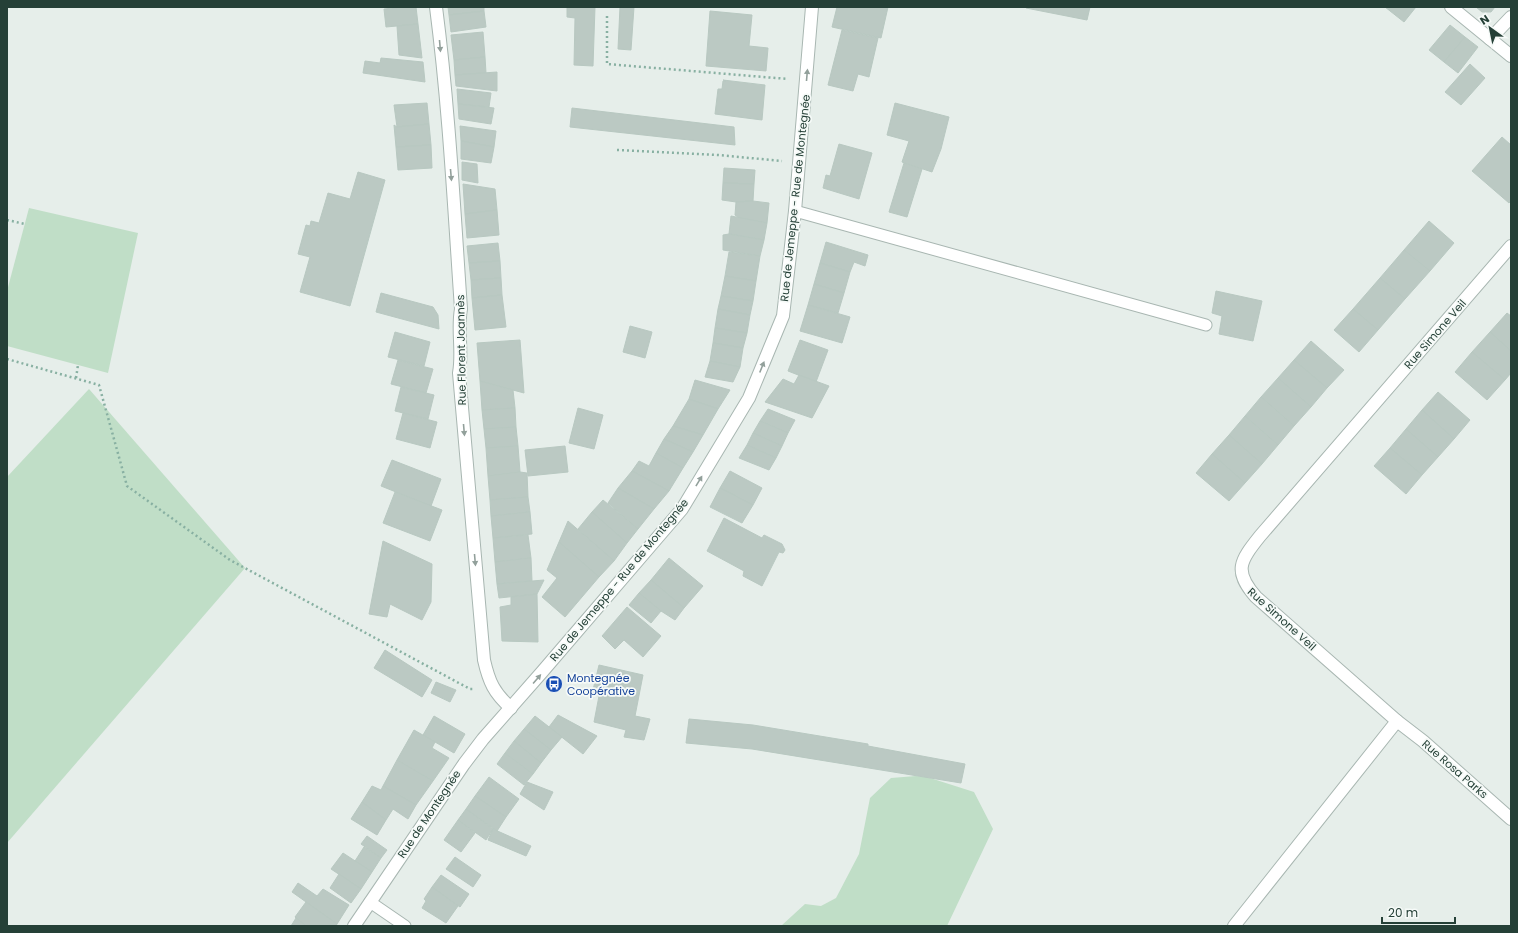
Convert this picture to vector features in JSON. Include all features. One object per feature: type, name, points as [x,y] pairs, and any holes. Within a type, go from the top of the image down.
[{"type":"street","name":"Rue Florent Joannès","points":[[436,7],[461,309],[459,324],[462,359],[459,373],[484,660],[490,683],[502,700],[511,708]]},
{"type":"street","name":"Rue de Jemeppe - Rue de Montegnée","points":[[511,708],[682,509],[749,398],[783,316],[800,162],[812,7]]},
{"type":"street","points":[[1451,7],[1511,56]]},
{"type":"street","points":[[1490,39],[1511,17]]},
{"type":"street","name":"Rue Simone Veil","points":[[1397,720],[1256,597],[1246,586],[1241,572],[1242,562],[1260,536],[1511,246]]},
{"type":"street","name":"Rue de Montegnée","points":[[354,926],[464,764],[511,708]]},
{"type":"street","points":[[1234,926],[1397,720]]},
{"type":"street","name":"Rue Rosa Parks","points":[[1397,720],[1511,819]]},
{"type":"lane","points":[[795,211],[1206,325]]},
{"type":"lane","points":[[370,902],[405,926]]},
{"type":"path","points":[[608,16],[607,64],[806,80]]},
{"type":"path","points":[[617,150],[718,155],[800,162]]},
{"type":"path","points":[[7,220],[25,224]]},
{"type":"path","points":[[7,358],[99,385],[127,486],[230,560],[470,689],[476,690],[490,683]]},
{"type":"path","points":[[76,378],[78,365]]},
{"type":"green space","points":[[29,208],[138,233],[108,373],[7,346],[7,291]]},
{"type":"green space","points":[[89,389],[245,568],[7,843],[7,477]]},
{"type":"green space","points":[[916,776],[927,777],[974,792],[993,829],[947,926],[781,926],[805,904],[821,906],[836,898],[859,854],[870,798],[891,778]]},
{"type":"building","points":[[416,7],[418,24],[386,27],[384,9]]},
{"type":"building","points":[[448,7],[484,7],[484,11],[449,15]]},
{"type":"building","points":[[567,7],[595,7],[593,66],[574,65],[575,18],[567,17]]},
{"type":"building","points":[[620,7],[634,7],[631,50],[618,49]]},
{"type":"building","points":[[837,7],[888,7],[881,38],[832,27]]},
{"type":"building","points":[[1026,7],[1090,7],[1087,20]]},
{"type":"building","points":[[1385,7],[1416,7],[1404,22]]},
{"type":"building","points":[[1476,7],[1495,7],[1491,12],[1482,12]]},
{"type":"building","points":[[484,11],[486,27],[451,32],[449,15]]},
{"type":"building","points":[[710,11],[752,15],[749,46],[768,48],[766,71],[706,66]]},
{"type":"building","points":[[418,24],[422,58],[399,55],[397,26]]},
{"type":"building","points":[[1450,25],[1465,37],[1444,62],[1429,50]]},
{"type":"building","points":[[842,30],[878,38],[869,77],[858,74],[853,91],[828,85]]},
{"type":"building","points":[[483,32],[485,57],[454,60],[451,35]]},
{"type":"building","points":[[1465,37],[1478,47],[1458,73],[1444,62]]},
{"type":"building","points":[[485,57],[486,73],[455,75],[454,60]]},
{"type":"building","points":[[381,58],[423,62],[425,82],[363,73],[365,61],[380,63]]},
{"type":"building","points":[[1470,64],[1485,78],[1461,105],[1445,92]]},
{"type":"building","points":[[497,72],[497,91],[456,86],[455,75]]},
{"type":"building","points":[[723,80],[765,85],[762,120],[715,114],[718,89],[722,89],[723,81],[726,81]]},
{"type":"building","points":[[457,89],[491,93],[489,107],[458,104]]},
{"type":"building","points":[[427,103],[429,124],[397,127],[394,105]]},
{"type":"building","points":[[895,103],[949,117],[941,149],[932,172],[902,162],[909,141],[887,135]]},
{"type":"building","points":[[458,104],[494,108],[491,124],[459,119]]},
{"type":"building","points":[[572,108],[734,127],[735,145],[570,127]]},
{"type":"building","points":[[429,124],[431,145],[396,147],[394,125],[397,127]]},
{"type":"building","points":[[460,126],[496,131],[494,147],[461,141]]},
{"type":"building","points":[[1502,137],[1511,145],[1511,201],[1509,203],[1472,171]]},
{"type":"building","points":[[461,141],[494,147],[491,163],[461,159]]},
{"type":"building","points":[[839,144],[872,153],[859,199],[823,188],[826,175],[830,176]]},
{"type":"building","points":[[431,145],[432,168],[398,170],[396,147]]},
{"type":"building","points":[[462,162],[477,164],[478,183],[462,180]]},
{"type":"building","points":[[904,163],[922,169],[907,217],[889,212]]},
{"type":"building","points":[[724,168],[755,170],[754,184],[723,183]]},
{"type":"building","points":[[358,172],[385,180],[350,306],[300,292],[310,257],[298,254],[306,225],[310,226],[311,221],[319,223],[328,193],[350,199]]},
{"type":"building","points":[[723,183],[754,184],[753,201],[736,202],[722,200]]},
{"type":"building","points":[[463,184],[495,189],[497,210],[465,214]]},
{"type":"building","points":[[753,201],[769,203],[767,223],[739,218],[735,215],[736,202]]},
{"type":"building","points":[[497,210],[499,235],[467,238],[465,214]]},
{"type":"building","points":[[731,216],[767,223],[764,240],[729,234]]},
{"type":"building","points":[[1429,221],[1454,243],[1430,271],[1404,250]]},
{"type":"building","points":[[729,234],[764,240],[760,256],[723,250],[723,235]]},
{"type":"building","points":[[826,242],[868,255],[865,266],[854,262],[850,272],[820,263]]},
{"type":"building","points":[[498,243],[500,261],[469,263],[467,246]]},
{"type":"building","points":[[1404,250],[1430,271],[1405,299],[1380,278]]},
{"type":"building","points":[[729,252],[760,256],[756,281],[725,276]]},
{"type":"building","points":[[500,261],[501,278],[471,280],[469,263]]},
{"type":"building","points":[[820,263],[850,272],[844,293],[814,284]]},
{"type":"building","points":[[725,276],[756,281],[753,301],[721,296]]},
{"type":"building","points":[[501,278],[502,295],[472,298],[471,280]]},
{"type":"building","points":[[1380,278],[1405,299],[1378,330],[1353,309]]},
{"type":"building","points":[[814,284],[844,293],[838,313],[808,305]]},
{"type":"building","points":[[1216,291],[1262,301],[1253,341],[1219,334],[1222,316],[1212,313]]},
{"type":"building","points":[[381,293],[433,307],[438,315],[439,329],[376,312]]},
{"type":"building","points":[[502,295],[506,327],[475,330],[472,298]]},
{"type":"building","points":[[721,296],[753,301],[750,315],[718,309]]},
{"type":"building","points":[[808,305],[850,317],[842,343],[800,331]]},
{"type":"building","points":[[718,309],[750,315],[747,333],[715,328]]},
{"type":"building","points":[[1353,309],[1378,330],[1359,352],[1334,330]]},
{"type":"building","points":[[1507,313],[1511,316],[1511,351],[1490,332]]},
{"type":"building","points":[[630,326],[652,332],[645,358],[623,352]]},
{"type":"building","points":[[715,328],[747,333],[743,348],[713,343]]},
{"type":"building","points":[[395,332],[430,342],[424,366],[388,357]]},
{"type":"building","points":[[1490,332],[1511,351],[1511,373],[1505,380],[1472,352]]},
{"type":"building","points":[[520,340],[524,393],[480,381],[477,343]]},
{"type":"building","points":[[800,340],[828,350],[816,382],[788,371]]},
{"type":"building","points":[[1311,341],[1344,370],[1327,388],[1294,360]]},
{"type":"building","points":[[713,343],[743,348],[740,367],[710,361]]},
{"type":"building","points":[[1472,352],[1505,380],[1487,400],[1455,372]]},
{"type":"building","points":[[398,360],[433,369],[426,393],[391,384]]},
{"type":"building","points":[[1294,360],[1327,388],[1311,407],[1278,378]]},
{"type":"building","points":[[710,361],[740,367],[733,382],[705,377]]},
{"type":"building","points":[[799,375],[829,386],[812,418],[765,402],[783,379],[794,384]]},
{"type":"building","points":[[1278,378],[1311,407],[1294,426],[1261,397]]},
{"type":"building","points":[[695,380],[730,390],[718,409],[689,399]]},
{"type":"building","points":[[480,381],[513,390],[515,408],[482,410]]},
{"type":"building","points":[[401,387],[434,395],[428,419],[395,411]]},
{"type":"building","points":[[1438,392],[1470,420],[1454,439],[1422,410]]},
{"type":"building","points":[[1261,397],[1294,426],[1278,445],[1245,416]]},
{"type":"building","points":[[689,399],[718,409],[703,435],[673,426]]},
{"type":"building","points":[[515,408],[516,427],[484,429],[482,410]]},
{"type":"building","points":[[578,408],[603,415],[594,449],[569,443]]},
{"type":"building","points":[[768,409],[795,420],[788,433],[760,421]]},
{"type":"building","points":[[1422,410],[1454,439],[1438,457],[1406,429]]},
{"type":"building","points":[[403,413],[437,422],[430,448],[396,439]]},
{"type":"building","points":[[1245,416],[1278,445],[1262,464],[1229,435]]},
{"type":"building","points":[[760,421],[788,433],[782,446],[753,433]]},
{"type":"building","points":[[673,426],[703,435],[693,452],[664,439]]},
{"type":"building","points":[[516,427],[518,446],[486,448],[484,429]]},
{"type":"building","points":[[1406,429],[1438,457],[1422,475],[1390,448]]},
{"type":"building","points":[[753,433],[782,446],[776,458],[747,445]]},
{"type":"building","points":[[1229,435],[1262,464],[1245,483],[1212,454]]},
{"type":"building","points":[[664,439],[693,452],[683,468],[656,453]]},
{"type":"building","points":[[747,445],[776,458],[769,470],[739,458]]},
{"type":"building","points":[[518,446],[520,472],[488,476],[486,448]]},
{"type":"building","points":[[565,446],[568,472],[528,476],[525,450]]},
{"type":"building","points":[[1390,448],[1422,475],[1406,494],[1374,466]]},
{"type":"building","points":[[656,453],[683,468],[669,491],[632,471],[639,461],[649,466]]},
{"type":"building","points":[[1212,454],[1245,483],[1229,501],[1196,473]]},
{"type":"building","points":[[392,460],[441,479],[431,506],[381,486]]},
{"type":"building","points":[[632,471],[669,491],[654,509],[618,488]]},
{"type":"building","points":[[730,471],[762,488],[753,505],[720,488]]},
{"type":"building","points":[[520,472],[527,473],[528,497],[490,500],[488,476]]},
{"type":"building","points":[[618,488],[654,509],[638,529],[608,503]]},
{"type":"building","points":[[720,488],[753,505],[742,523],[710,507]]},
{"type":"building","points":[[395,492],[442,510],[430,541],[383,523]]},
{"type":"building","points":[[528,497],[530,512],[491,516],[490,500]]},
{"type":"building","points":[[603,500],[638,529],[627,543],[592,512]]},
{"type":"building","points":[[530,512],[532,534],[493,538],[491,516]]},
{"type":"building","points":[[592,512],[627,543],[614,561],[578,529]]},
{"type":"building","points":[[724,518],[762,538],[764,535],[782,544],[785,550],[783,553],[779,552],[762,586],[743,576],[744,571],[707,551]]},
{"type":"building","points":[[568,521],[614,561],[599,577],[559,542]]},
{"type":"building","points":[[528,535],[531,558],[495,562],[493,538]]},
{"type":"building","points":[[383,541],[432,564],[431,602],[422,620],[390,604],[387,617],[369,614]]},
{"type":"building","points":[[559,542],[599,577],[565,617],[542,597],[557,578],[547,570]]},
{"type":"building","points":[[531,558],[532,581],[497,584],[495,562]]},
{"type":"building","points":[[669,558],[703,586],[684,608],[651,580]]},
{"type":"building","points":[[544,580],[537,594],[499,598],[497,584]]},
{"type":"building","points":[[651,580],[684,608],[675,620],[661,611],[639,593]]},
{"type":"building","points":[[639,593],[661,611],[651,623],[629,605]]},
{"type":"building","points":[[537,594],[538,642],[502,641],[500,607],[511,605],[511,597]]},
{"type":"building","points":[[627,607],[661,636],[643,657],[624,640],[615,649],[602,636]]},
{"type":"building","points":[[385,650],[432,680],[422,697],[374,668]]},
{"type":"building","points":[[599,665],[643,675],[635,716],[650,719],[644,740],[624,737],[626,730],[594,722],[599,696],[592,694]]},
{"type":"building","points":[[436,682],[456,690],[450,702],[431,693]]},
{"type":"building","points":[[558,715],[597,736],[583,754],[549,727]]},
{"type":"building","points":[[434,716],[465,734],[454,753],[423,735]]},
{"type":"building","points":[[535,716],[562,737],[551,750],[524,729]]},
{"type":"building","points":[[689,719],[753,725],[868,744],[868,746],[965,764],[961,783],[752,749],[686,743]]},
{"type":"building","points":[[524,729],[551,750],[541,763],[514,741]]},
{"type":"building","points":[[414,730],[435,742],[432,748],[449,758],[433,781],[397,760]]},
{"type":"building","points":[[514,741],[541,763],[533,774],[505,753]]},
{"type":"building","points":[[505,753],[533,774],[524,785],[497,764]]},
{"type":"building","points":[[397,760],[433,781],[416,805],[383,786]]},
{"type":"building","points":[[489,777],[519,799],[506,817],[475,796]]},
{"type":"building","points":[[527,782],[553,792],[544,810],[520,794]]},
{"type":"building","points":[[372,786],[381,790],[383,786],[416,805],[408,819],[393,809],[386,820],[362,802]]},
{"type":"building","points":[[475,796],[506,817],[497,831],[466,809]]},
{"type":"building","points":[[362,802],[386,820],[377,835],[351,819]]},
{"type":"building","points":[[466,809],[493,829],[486,840],[458,820]]},
{"type":"building","points":[[458,820],[475,833],[461,852],[444,840]]},
{"type":"building","points":[[493,829],[531,846],[526,856],[488,840]]},
{"type":"building","points":[[367,836],[387,850],[381,858],[361,844]]},
{"type":"building","points":[[364,847],[381,858],[372,872],[355,861]]},
{"type":"building","points":[[343,853],[372,872],[361,889],[331,869]]},
{"type":"building","points":[[455,857],[481,875],[473,887],[446,869]]},
{"type":"building","points":[[339,874],[361,889],[351,903],[330,888]]},
{"type":"building","points":[[441,875],[469,894],[460,907],[432,887]]},
{"type":"building","points":[[298,883],[317,896],[323,889],[349,905],[337,924],[292,892]]},
{"type":"building","points":[[432,887],[458,906],[446,923],[422,908],[426,901],[424,899]]},
{"type":"building","points":[[306,902],[337,924],[336,926],[306,926],[296,918],[295,917]]},
{"type":"building","points":[[296,918],[306,926],[291,926]]},
{"type":"place","name":"Montegnée Coopérative","points":[[554,684]]}]
